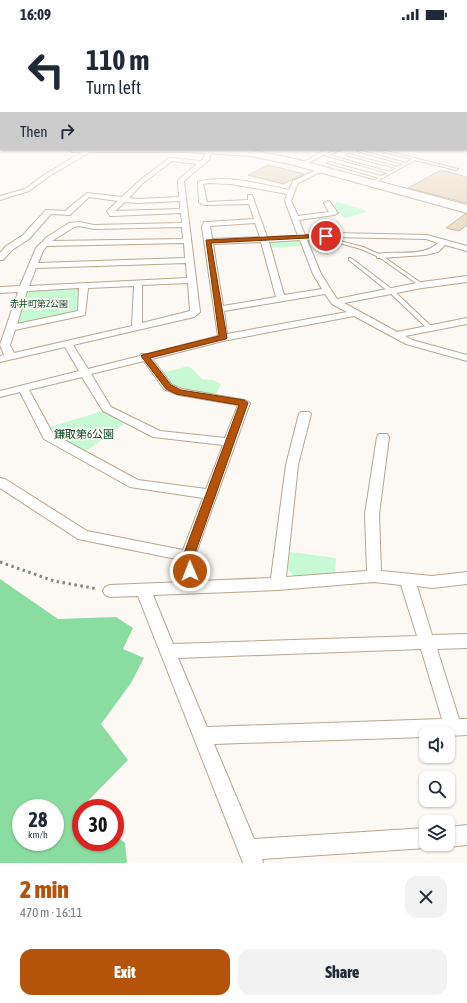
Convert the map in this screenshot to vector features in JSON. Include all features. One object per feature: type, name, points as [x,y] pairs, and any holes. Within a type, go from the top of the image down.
[{"type":"main road","points":[[340,170],[467,209]]},
{"type":"street","points":[[0,198],[27,190],[56,170]]},
{"type":"street","points":[[156,170],[141,182],[111,211],[113,214],[183,211]]},
{"type":"street","points":[[0,359],[137,326],[191,315],[195,312],[190,280],[180,180],[192,170]]},
{"type":"street","points":[[318,170],[295,182],[288,201],[317,274],[335,302],[409,342],[467,358]]},
{"type":"street","points":[[251,202],[206,204],[202,202],[200,183],[206,181],[248,184],[291,193]]},
{"type":"street","points":[[248,184],[251,202],[264,239],[281,299]]},
{"type":"street","points":[[0,258],[9,248],[26,237],[49,212],[67,212],[87,195],[138,201],[182,199]]},
{"type":"street","points":[[294,218],[334,213],[328,203]]},
{"type":"street","points":[[223,338],[206,227],[208,224],[258,221]]},
{"type":"street","points":[[10,356],[5,345],[10,328],[32,266],[39,250],[44,244],[72,225],[79,224],[94,227],[185,225]]},
{"type":"street","points":[[208,242],[302,238],[334,235],[427,237],[467,249]]},
{"type":"street","points":[[44,244],[186,241]]},
{"type":"street","points":[[380,256],[425,253],[435,250],[444,242]]},
{"type":"street","points":[[32,266],[188,260]]},
{"type":"street","points":[[335,302],[422,285],[467,279]]},
{"type":"street","points":[[0,290],[190,280]]},
{"type":"street","points":[[137,326],[138,283]]},
{"type":"street","points":[[10,328],[82,313],[84,285]]},
{"type":"street","points":[[219,309],[328,291]]},
{"type":"street","points":[[0,394],[85,371],[223,338],[356,313]]},
{"type":"street","points":[[396,335],[467,321]]},
{"type":"street","points":[[67,343],[107,409],[157,434],[229,442]]},
{"type":"street","points":[[145,356],[168,387],[179,392],[244,403],[188,556],[192,587]]},
{"type":"street","points":[[23,388],[48,436],[135,484],[210,494]]},
{"type":"street","points":[[278,584],[292,465],[305,414]]},
{"type":"street","points":[[374,576],[372,514],[384,437]]},
{"type":"street","points":[[0,482],[83,535],[188,556]]},
{"type":"street","points":[[110,591],[278,584],[374,576],[432,582],[467,578]]},
{"type":"street","points":[[202,736],[460,727],[407,579]]},
{"type":"street","points":[[143,590],[169,651],[250,857],[419,839]]},
{"type":"street","points":[[169,651],[428,641],[467,641]]},
{"type":"street","points":[[455,836],[467,835]]},
{"type":"lane","points":[[382,170],[390,172]]},
{"type":"lane","points":[[376,180],[394,170]]},
{"type":"lane","points":[[318,236],[362,248],[380,256],[422,285]]},
{"type":"lane","points":[[350,259],[390,291],[430,328]]},
{"type":"path","points":[[0,562],[54,581],[110,591]]},
{"type":"green space","points":[[335,201],[367,211],[345,218],[339,214],[333,206],[336,203]]},
{"type":"green space","points":[[296,239],[300,241],[302,246],[269,248],[268,242]]},
{"type":"green space","name":"赤井町第2公園","points":[[80,287],[76,311],[18,325],[15,323],[27,291]]},
{"type":"green space","points":[[189,366],[202,379],[213,380],[221,384],[215,396],[172,387],[162,373]]},
{"type":"green space","name":"鎌取第6公園","points":[[103,411],[125,423],[85,452],[52,434],[49,427]]},
{"type":"green space","points":[[290,552],[336,558],[335,574],[294,576],[288,570]]},
{"type":"green space","points":[[0,579],[58,619],[116,617],[133,628],[123,649],[144,658],[131,683],[101,724],[128,760],[90,799],[72,799],[72,851],[124,851],[124,842],[127,863],[0,863]]},
{"type":"building","points":[[259,170],[288,170],[304,174],[283,184],[248,175]]},
{"type":"building","points":[[441,170],[467,177],[467,203],[408,188]]},
{"type":"building","points":[[467,214],[467,225],[459,231],[446,228]]},
{"type":"route","points":[[190,571],[188,556],[244,403],[179,392],[168,387],[145,356],[223,338],[208,242],[326,236]]}]
